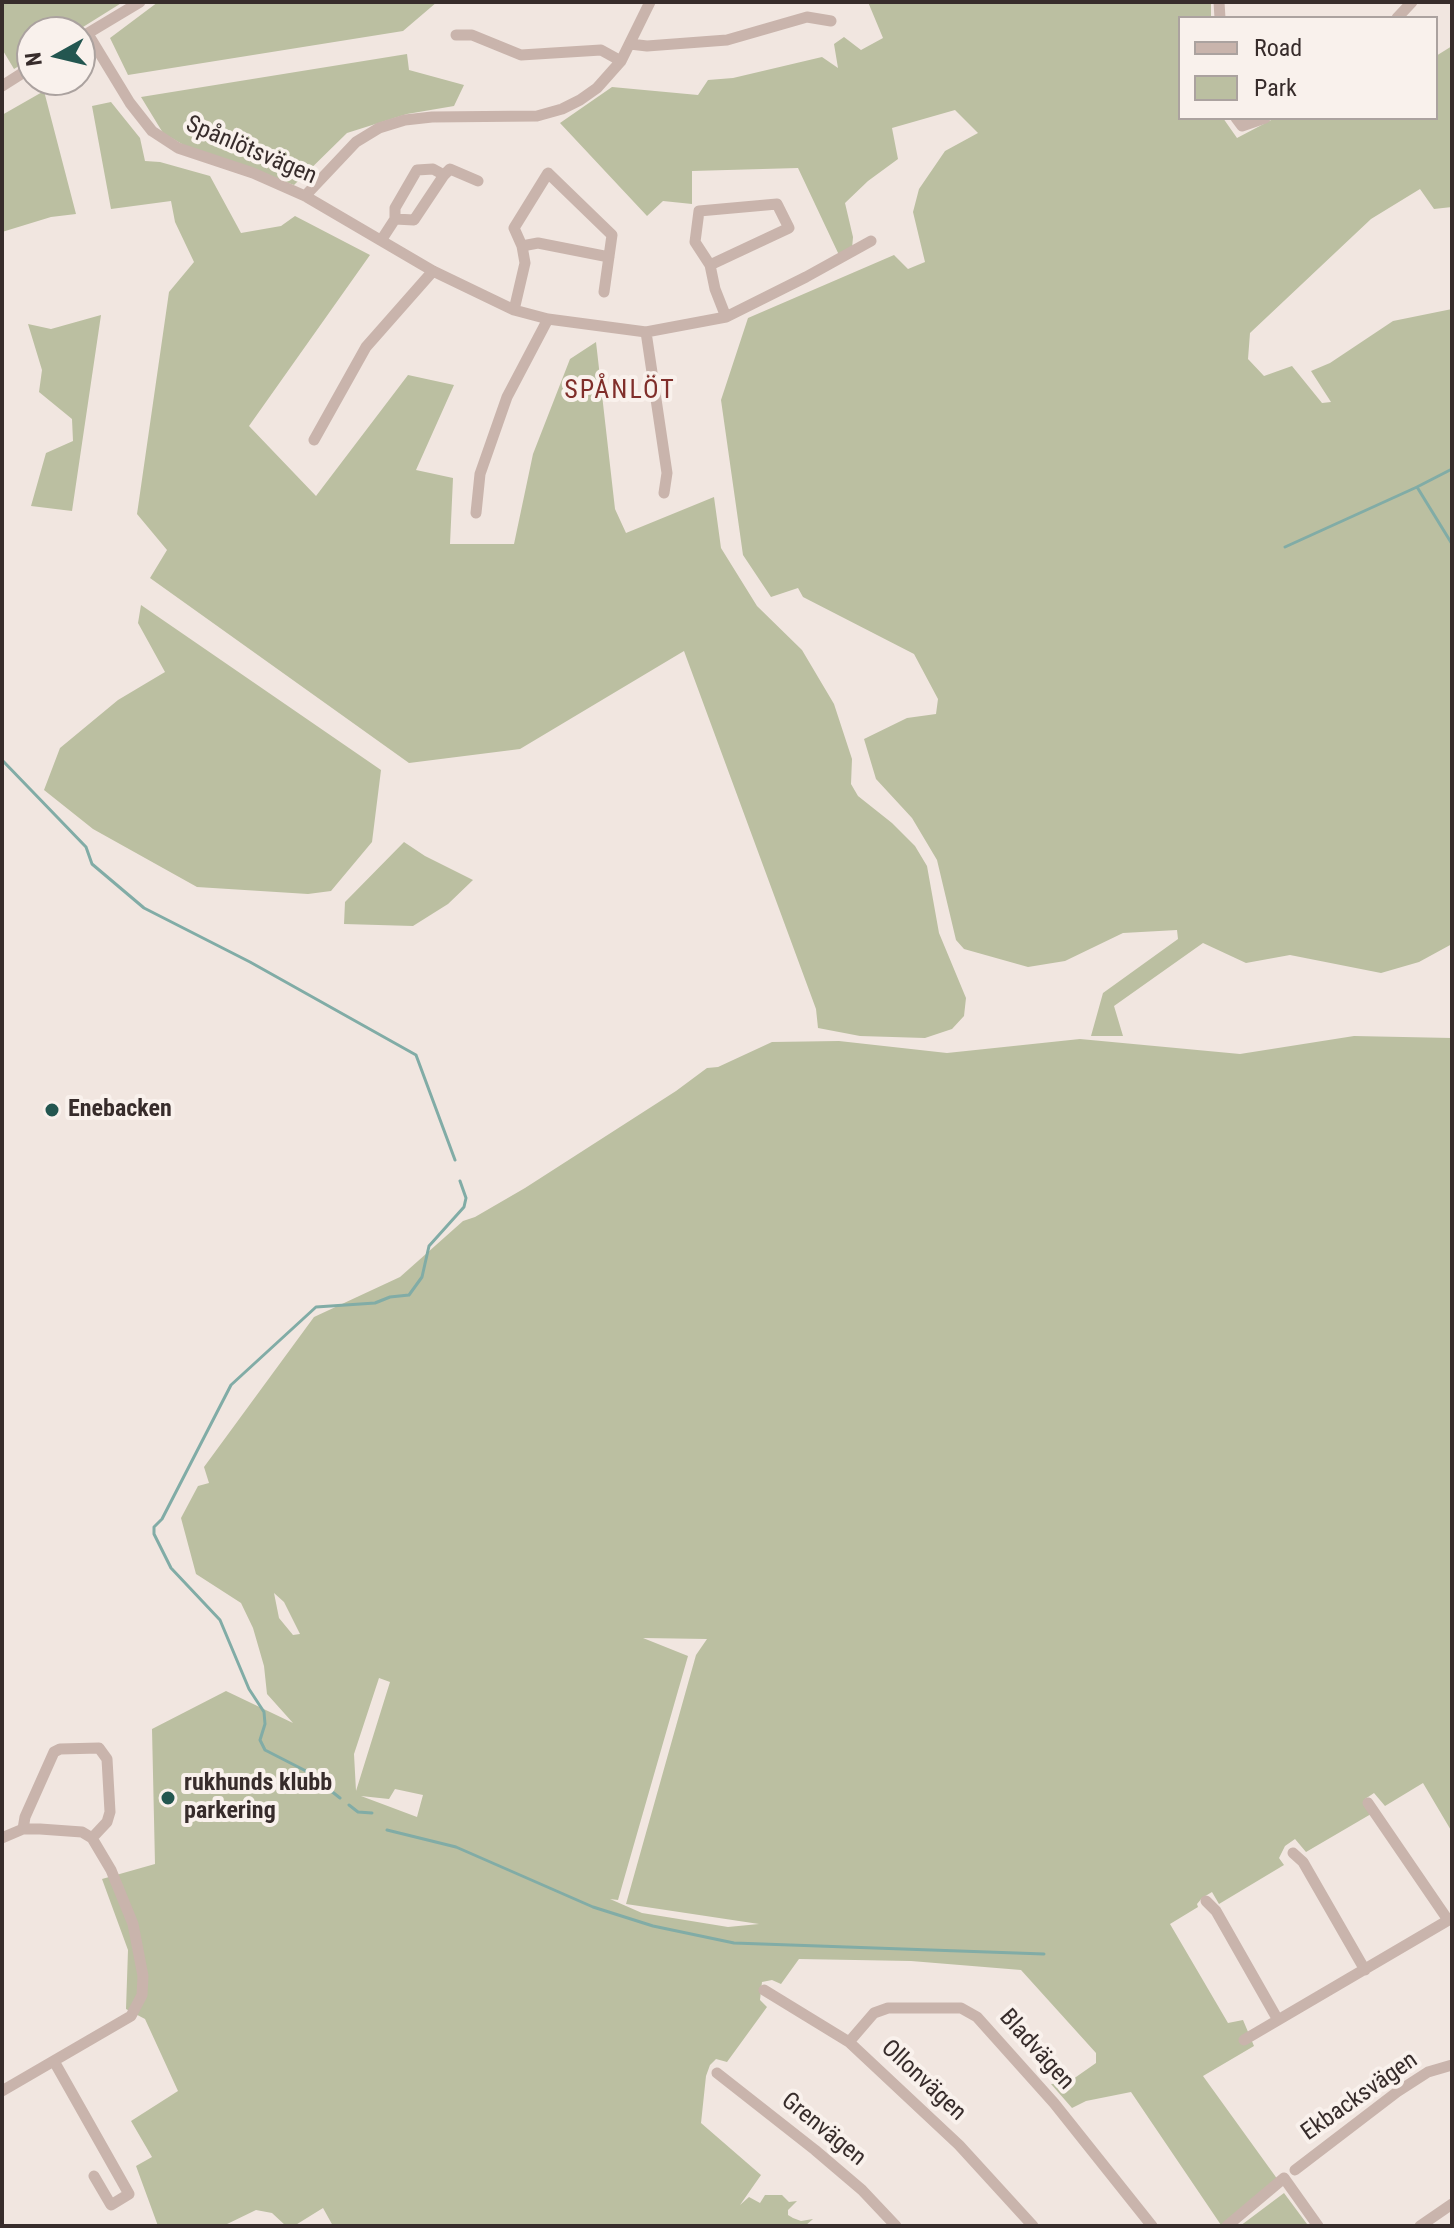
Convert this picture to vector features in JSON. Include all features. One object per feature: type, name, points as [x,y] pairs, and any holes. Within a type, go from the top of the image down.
[{"type":"street","points":[[96,29],[140,2]]},
{"type":"street","points":[[305,196],[356,142],[379,128],[405,120],[432,117],[512,118],[537,116],[562,109],[597,88],[621,61],[650,2]]},
{"type":"street","points":[[630,44],[647,46],[727,40],[807,17],[831,21]]},
{"type":"street","points":[[456,35],[472,35],[521,55],[601,50],[621,61]]},
{"type":"street","name":"Spånlötsvägen","points":[[96,53],[152,131],[178,148],[253,173],[305,196],[433,271],[514,310],[548,319],[646,332],[726,317],[871,241]]},
{"type":"street","points":[[1238,120],[1242,126],[1259,120]]},
{"type":"street","points":[[382,239],[395,219],[395,208],[417,170],[433,169],[444,175]]},
{"type":"street","points":[[395,219],[414,220],[450,169],[478,181]]},
{"type":"street","points":[[504,240],[548,173],[612,235],[604,292]]},
{"type":"street","points":[[710,265],[789,228],[777,204],[699,211],[695,242],[710,265],[726,317]]},
{"type":"street","points":[[514,228],[525,263],[514,310]]},
{"type":"street","points":[[522,246],[538,243],[609,257]]},
{"type":"street","points":[[314,440],[366,347],[433,271]]},
{"type":"street","points":[[476,513],[480,474],[507,397],[548,319]]},
{"type":"street","points":[[646,332],[667,473],[664,493]]},
{"type":"street","points":[[23,1829],[25,1817],[54,1752],[60,1749],[99,1748],[107,1759],[110,1812],[107,1822],[92,1838]]},
{"type":"street","points":[[1244,2040],[1450,1919],[1368,1803]]},
{"type":"street","points":[[2,1838],[23,1829],[82,1832],[92,1838],[111,1870],[133,1924],[143,1976],[142,1995],[131,2016],[55,2063],[2,2091]]},
{"type":"street","points":[[1293,1853],[1303,1862],[1365,1970]]},
{"type":"street","points":[[1206,1901],[1216,1911],[1278,2020]]},
{"type":"street","name":"Ollonvägen","points":[[764,1990],[849,2042],[959,2145],[1033,2226]]},
{"type":"street","name":"Bladvägen","points":[[849,2042],[874,2013],[888,2008],[961,2008],[977,2017],[1054,2103],[1152,2226]]},
{"type":"street","points":[[55,2063],[129,2194],[111,2205],[94,2176]]},
{"type":"street","name":"Ekbacksvägen","points":[[1295,2170],[1397,2092],[1428,2072],[1452,2065]]},
{"type":"street","name":"Grenvägen","points":[[717,2073],[862,2190],[896,2226]]},
{"type":"street","points":[[1227,2226],[1284,2178],[1318,2226]]},
{"type":"street","points":[[1420,2226],[1452,2204]]},
{"type":"green space","points":[[2,2],[123,2],[96,19],[96,16],[16,16],[16,68],[2,49]]},
{"type":"green space","points":[[158,2],[437,2],[403,31],[128,75],[110,38]]},
{"type":"green space","points":[[868,2],[1211,2],[1211,16],[1178,16],[1178,120],[1224,120],[1237,138],[1271,120],[1438,120],[1438,55],[1452,46],[1452,207],[1434,209],[1420,189],[1371,219],[1250,333],[1248,359],[1264,376],[1292,366],[1322,403],[1331,402],[1311,371],[1330,363],[1393,321],[1452,309],[1452,944],[1419,962],[1381,973],[1290,955],[1246,963],[1203,943],[1114,1006],[1123,1036],[1091,1036],[1103,993],[1178,939],[1177,930],[1123,933],[1065,961],[1028,967],[964,949],[956,940],[937,860],[912,818],[876,779],[864,739],[907,718],[936,714],[938,699],[914,654],[803,597],[798,588],[771,597],[743,555],[721,400],[748,318],[894,255],[908,269],[925,262],[913,212],[919,189],[945,151],[978,133],[955,110],[892,128],[898,159],[845,203],[853,237],[852,249],[839,255],[798,168],[692,171],[692,204],[663,201],[647,216],[560,123],[612,87],[698,95],[708,80],[733,78],[822,57],[838,68],[834,44],[844,37],[861,50],[883,38]]},
{"type":"green space","points":[[407,54],[409,70],[464,85],[454,106],[407,114],[347,133],[294,185],[187,147],[163,133],[141,97]]},
{"type":"green space","points":[[35,96],[45,96],[76,214],[51,217],[2,232],[2,115]]},
{"type":"green space","points":[[111,102],[140,138],[145,161],[210,176],[241,233],[281,226],[295,216],[370,255],[249,426],[316,496],[408,375],[454,385],[416,470],[453,478],[450,544],[514,544],[533,454],[570,359],[596,342],[615,509],[626,533],[714,497],[721,548],[757,606],[802,650],[834,704],[852,759],[851,784],[858,796],[915,846],[927,866],[939,933],[966,998],[964,1016],[952,1029],[925,1038],[860,1036],[818,1028],[816,1009],[684,651],[520,749],[409,763],[150,578],[167,550],[137,514],[169,292],[194,262],[175,222],[171,201],[111,209],[92,106]]},
{"type":"green space","points":[[101,315],[72,511],[31,506],[46,453],[73,441],[72,419],[39,392],[42,370],[28,324],[51,329]]},
{"type":"green space","points":[[141,605],[381,770],[372,842],[331,891],[308,894],[197,887],[93,829],[44,790],[60,748],[118,700],[165,672],[138,623]]},
{"type":"green space","points":[[404,842],[473,880],[448,904],[413,926],[344,924],[345,902]]},
{"type":"green space","points":[[1354,1036],[1452,1038],[1452,1832],[1423,1783],[1385,1806],[1374,1793],[1365,1799],[1371,1814],[1306,1852],[1295,1839],[1285,1846],[1279,1858],[1284,1865],[1219,1904],[1212,1892],[1202,1898],[1198,1907],[1170,1924],[1228,2023],[1243,2020],[1254,2046],[1203,2076],[1278,2180],[1221,2225],[1131,2092],[1086,2101],[1072,2108],[1051,2084],[1066,2084],[1096,2063],[1096,2053],[1021,1970],[911,1961],[799,1959],[781,1984],[772,1980],[762,1982],[760,2000],[767,2007],[727,2062],[716,2059],[710,2065],[701,2123],[761,2175],[740,2205],[749,2197],[760,2203],[765,2195],[782,2195],[789,2202],[797,2201],[788,2210],[788,2215],[801,2221],[813,2219],[805,2226],[333,2226],[323,2208],[294,2226],[286,2226],[272,2213],[256,2210],[223,2226],[158,2226],[136,2166],[152,2157],[131,2121],[178,2091],[145,2019],[126,2009],[128,1950],[102,1879],[155,1864],[152,1729],[226,1691],[293,1723],[267,1694],[264,1666],[253,1628],[241,1603],[196,1574],[181,1518],[198,1486],[209,1483],[204,1467],[314,1317],[400,1277],[463,1221],[525,1188],[707,1068],[718,1067],[772,1042],[839,1041],[947,1053],[1080,1039],[1240,1054]],"holes":[[[274,1593],[284,1602],[300,1634],[293,1635],[279,1618]],[[643,1638],[707,1639],[696,1655],[626,1904],[759,1924],[728,1927],[642,1913],[610,1899],[618,1900],[688,1656]],[[379,1678],[390,1682],[356,1791],[354,1754]],[[395,1789],[423,1795],[417,1817],[361,1796],[389,1799]]]},
{"type":"green space","points":[[1284,2193],[1307,2224],[1305,2226],[1240,2226]]},
{"type":"waterway","points":[[1417,487],[1452,469]]},
{"type":"waterway","points":[[1285,547],[1417,487],[1452,544]]},
{"type":"waterway","points":[[2,760],[86,847],[92,864],[144,908],[250,962],[416,1055],[455,1160]]},
{"type":"waterway","points":[[340,1798],[306,1771],[265,1750],[260,1740],[265,1724],[264,1712],[249,1689],[220,1620],[171,1568],[154,1534],[154,1527],[162,1519],[231,1385],[316,1307],[375,1303],[390,1297],[409,1295],[422,1277],[429,1246],[464,1207],[466,1198],[460,1181]]},
{"type":"waterway","points":[[349,1805],[358,1812],[372,1813]]},
{"type":"waterway","points":[[387,1830],[456,1847],[593,1907],[653,1926],[734,1943],[1044,1954]]},
{"type":"place","name":"Enebacken","points":[[52,1110]]},
{"type":"place","name":"rukhunds klubb parkering","points":[[168,1798]]},
{"type":"district","name":"SPÅNLÖT","points":[[620,391]]}]
